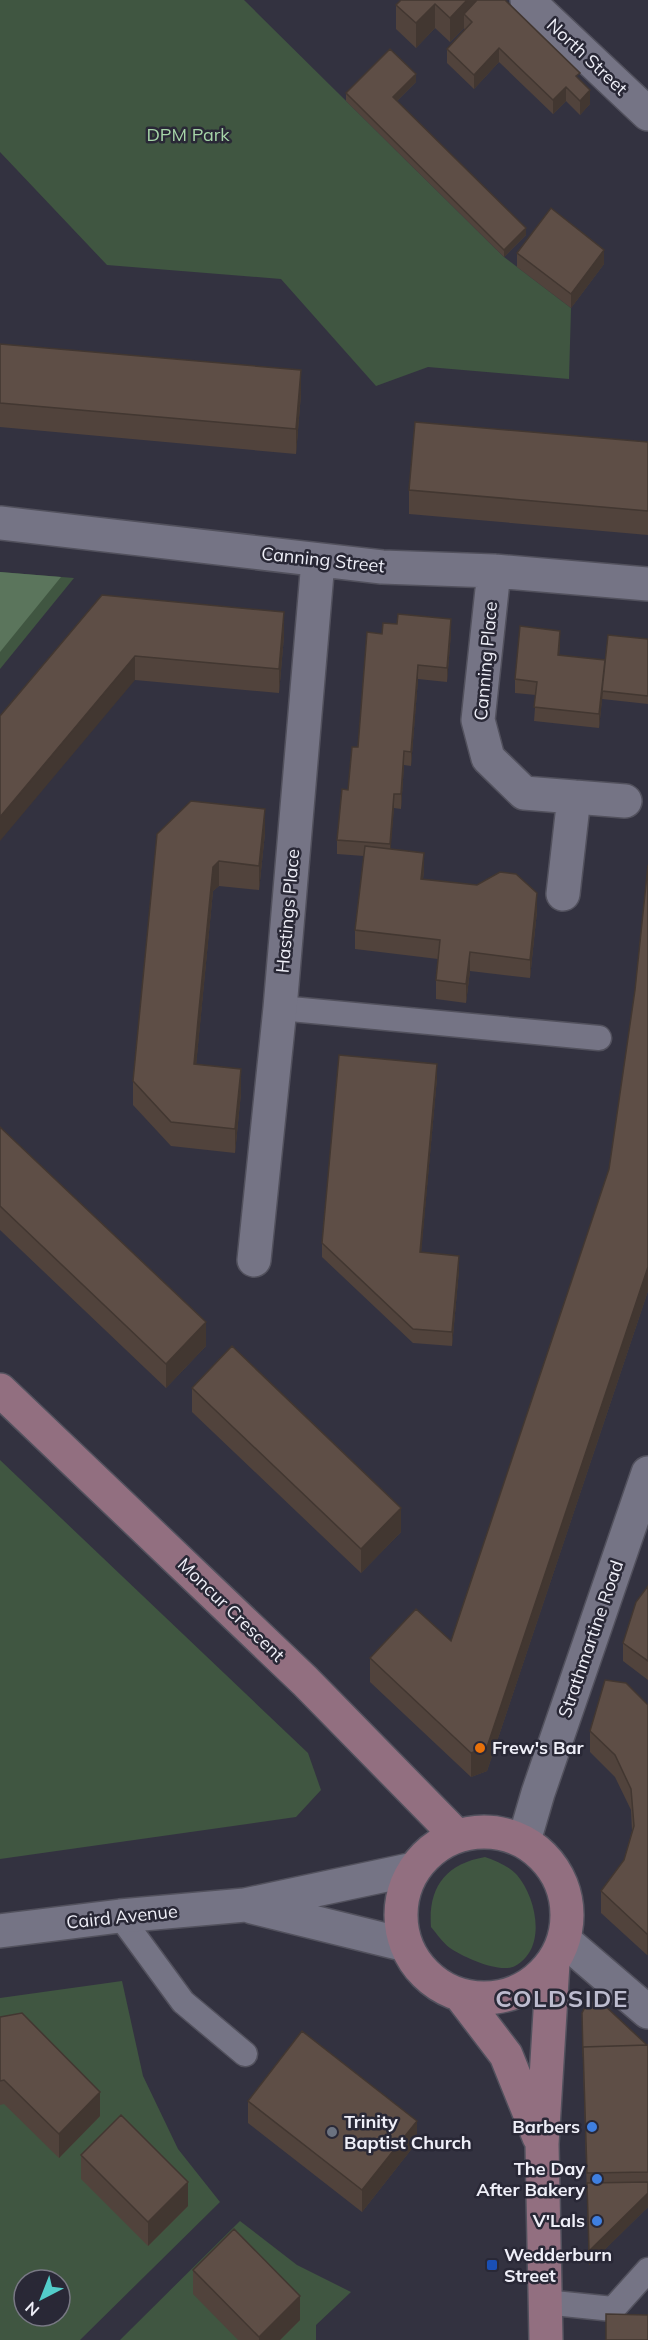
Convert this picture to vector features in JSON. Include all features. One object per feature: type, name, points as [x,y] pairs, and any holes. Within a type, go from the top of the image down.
[{"type":"main road","name":"Moncur Crescent","points":[[0,1390],[305,1681],[457,1836]]},
{"type":"main road","points":[[546,2340],[542,2144],[559,1952],[568,1911],[562,1883],[547,1859],[524,1841],[503,1833],[480,1831],[457,1836],[433,1849],[414,1869],[403,1893],[400,1919],[406,1945],[419,1967],[438,1985],[461,1996],[487,1999],[512,1994],[535,1982],[559,1952]]},
{"type":"main road","points":[[461,1996],[506,2055],[542,2144]]},
{"type":"street","name":"North Street","points":[[527,0],[648,114]]},
{"type":"street","name":"Canning Street","points":[[0,523],[318,561],[382,567],[494,571],[648,584]]},
{"type":"street","name":"Hastings Place","points":[[254,1260],[280,1008],[318,561]]},
{"type":"street","name":"Canning Place","points":[[494,571],[478,720],[488,758],[524,793],[625,801]]},
{"type":"street","points":[[563,894],[573,797]]},
{"type":"street","name":"Strathmartine Road","points":[[524,1841],[538,1793],[648,1473]]},
{"type":"street","name":"Caird Avenue","points":[[0,1931],[120,1916],[245,1905],[414,1869]]},
{"type":"street","name":"Caird Avenue","points":[[245,1905],[406,1945]]},
{"type":"street","points":[[559,1952],[648,2012]]},
{"type":"lane","points":[[280,1008],[599,1038]]},
{"type":"lane","points":[[120,1916],[183,2002],[245,2054]]},
{"type":"lane","points":[[544,2302],[613,2309],[648,2270]]},
{"type":"green space","name":"DPM Park","points":[[0,0],[244,0],[504,257],[571,308],[569,379],[428,367],[376,386],[281,279],[107,265],[0,152]]},
{"type":"green space","points":[[0,572],[74,578],[0,669]]},
{"type":"green space","points":[[0,572],[61,577],[0,652]]},
{"type":"green space","points":[[0,1460],[308,1753],[321,1790],[296,1817],[0,1859]]},
{"type":"green space","points":[[485,1857],[506,1866],[517,1875],[529,1896],[536,1922],[532,1947],[525,1958],[515,1966],[508,1968],[491,1966],[456,1952],[442,1941],[431,1927],[433,1901],[442,1880],[459,1865]]},
{"type":"green space","points":[[122,1981],[143,2076],[178,2149],[220,2202],[80,2340],[0,2340],[0,1998]]},
{"type":"green space","points":[[240,2221],[297,2265],[351,2292],[316,2325],[316,2340],[120,2340]]},
{"type":"building","points":[[401,0],[467,0],[450,18],[435,4],[416,23],[396,5]]},
{"type":"building","points":[[477,0],[505,0],[580,73],[576,76],[590,90],[580,101],[566,87],[553,100],[499,48],[474,75],[447,49],[472,22],[464,14]]},
{"type":"building","points":[[390,49],[416,74],[393,97],[526,228],[504,250],[346,93]]},
{"type":"building","points":[[551,208],[604,250],[571,294],[517,253]]},
{"type":"building","points":[[0,344],[301,370],[296,429],[0,403]]},
{"type":"building","points":[[415,422],[648,442],[648,511],[409,490]]},
{"type":"building","points":[[102,595],[284,612],[279,669],[135,656],[0,817],[0,716]]},
{"type":"building","points":[[398,614],[451,619],[447,668],[418,665],[411,752],[404,751],[401,794],[394,794],[390,844],[337,840],[342,789],[348,790],[352,747],[358,747],[367,632],[382,634],[383,623],[397,624]]},
{"type":"building","points":[[520,626],[560,631],[558,655],[605,660],[599,714],[534,707],[537,682],[515,679]]},
{"type":"building","points":[[608,635],[648,639],[648,696],[602,691]]},
{"type":"building","points":[[191,801],[265,809],[259,866],[219,861],[213,867],[198,1020],[194,1064],[241,1069],[235,1129],[171,1122],[133,1081],[157,834]]},
{"type":"building","points":[[365,846],[424,853],[421,879],[477,885],[500,872],[516,874],[537,893],[530,960],[470,952],[466,984],[436,980],[440,940],[355,930]]},
{"type":"building","points":[[648,865],[648,1267],[487,1747],[471,1753],[370,1658],[416,1609],[451,1641],[609,1169],[635,990]]},
{"type":"building","points":[[339,1055],[437,1064],[420,1252],[459,1256],[452,1332],[413,1329],[322,1243]]},
{"type":"building","points":[[0,1127],[206,1322],[166,1364],[0,1206]]},
{"type":"building","points":[[232,1346],[401,1508],[361,1549],[192,1388]]},
{"type":"building","points":[[648,1586],[648,1661],[623,1643],[636,1602]]},
{"type":"building","points":[[605,1680],[626,1683],[648,1705],[647,1934],[601,1891],[624,1860],[634,1826],[631,1789],[615,1755],[590,1731]]},
{"type":"building","points":[[589,2000],[603,2004],[647,2045],[583,2047],[583,2057],[582,2013]]},
{"type":"building","points":[[22,2013],[100,2092],[59,2134],[4,2080],[0,2081],[0,2017]]},
{"type":"building","name":"Trinity Baptist Church","points":[[302,2031],[417,2121],[362,2190],[248,2101]]},
{"type":"building","points":[[648,2045],[648,2172],[587,2173],[583,2047]]},
{"type":"building","points":[[121,2115],[188,2182],[148,2222],[81,2155]]},
{"type":"building","points":[[648,2182],[648,2193],[589,2251],[587,2183]]},
{"type":"building","points":[[234,2229],[300,2296],[259,2337],[193,2270]]},
{"type":"building","points":[[606,2314],[648,2315],[648,2340],[606,2340]]},
{"type":"place","name":"Frew's Bar","points":[[480,1748]]},
{"type":"place","name":"Barbers","points":[[592,2127]]},
{"type":"place","name":"Trinity Baptist Church","points":[[332,2132]]},
{"type":"place","name":"The Day After Bakery","points":[[597,2179]]},
{"type":"place","name":"V'Lals","points":[[597,2221]]},
{"type":"place","name":"Wedderburn Street","points":[[492,2265]]},
{"type":"district","name":"COLDSIDE","points":[[562,1999]]}]
